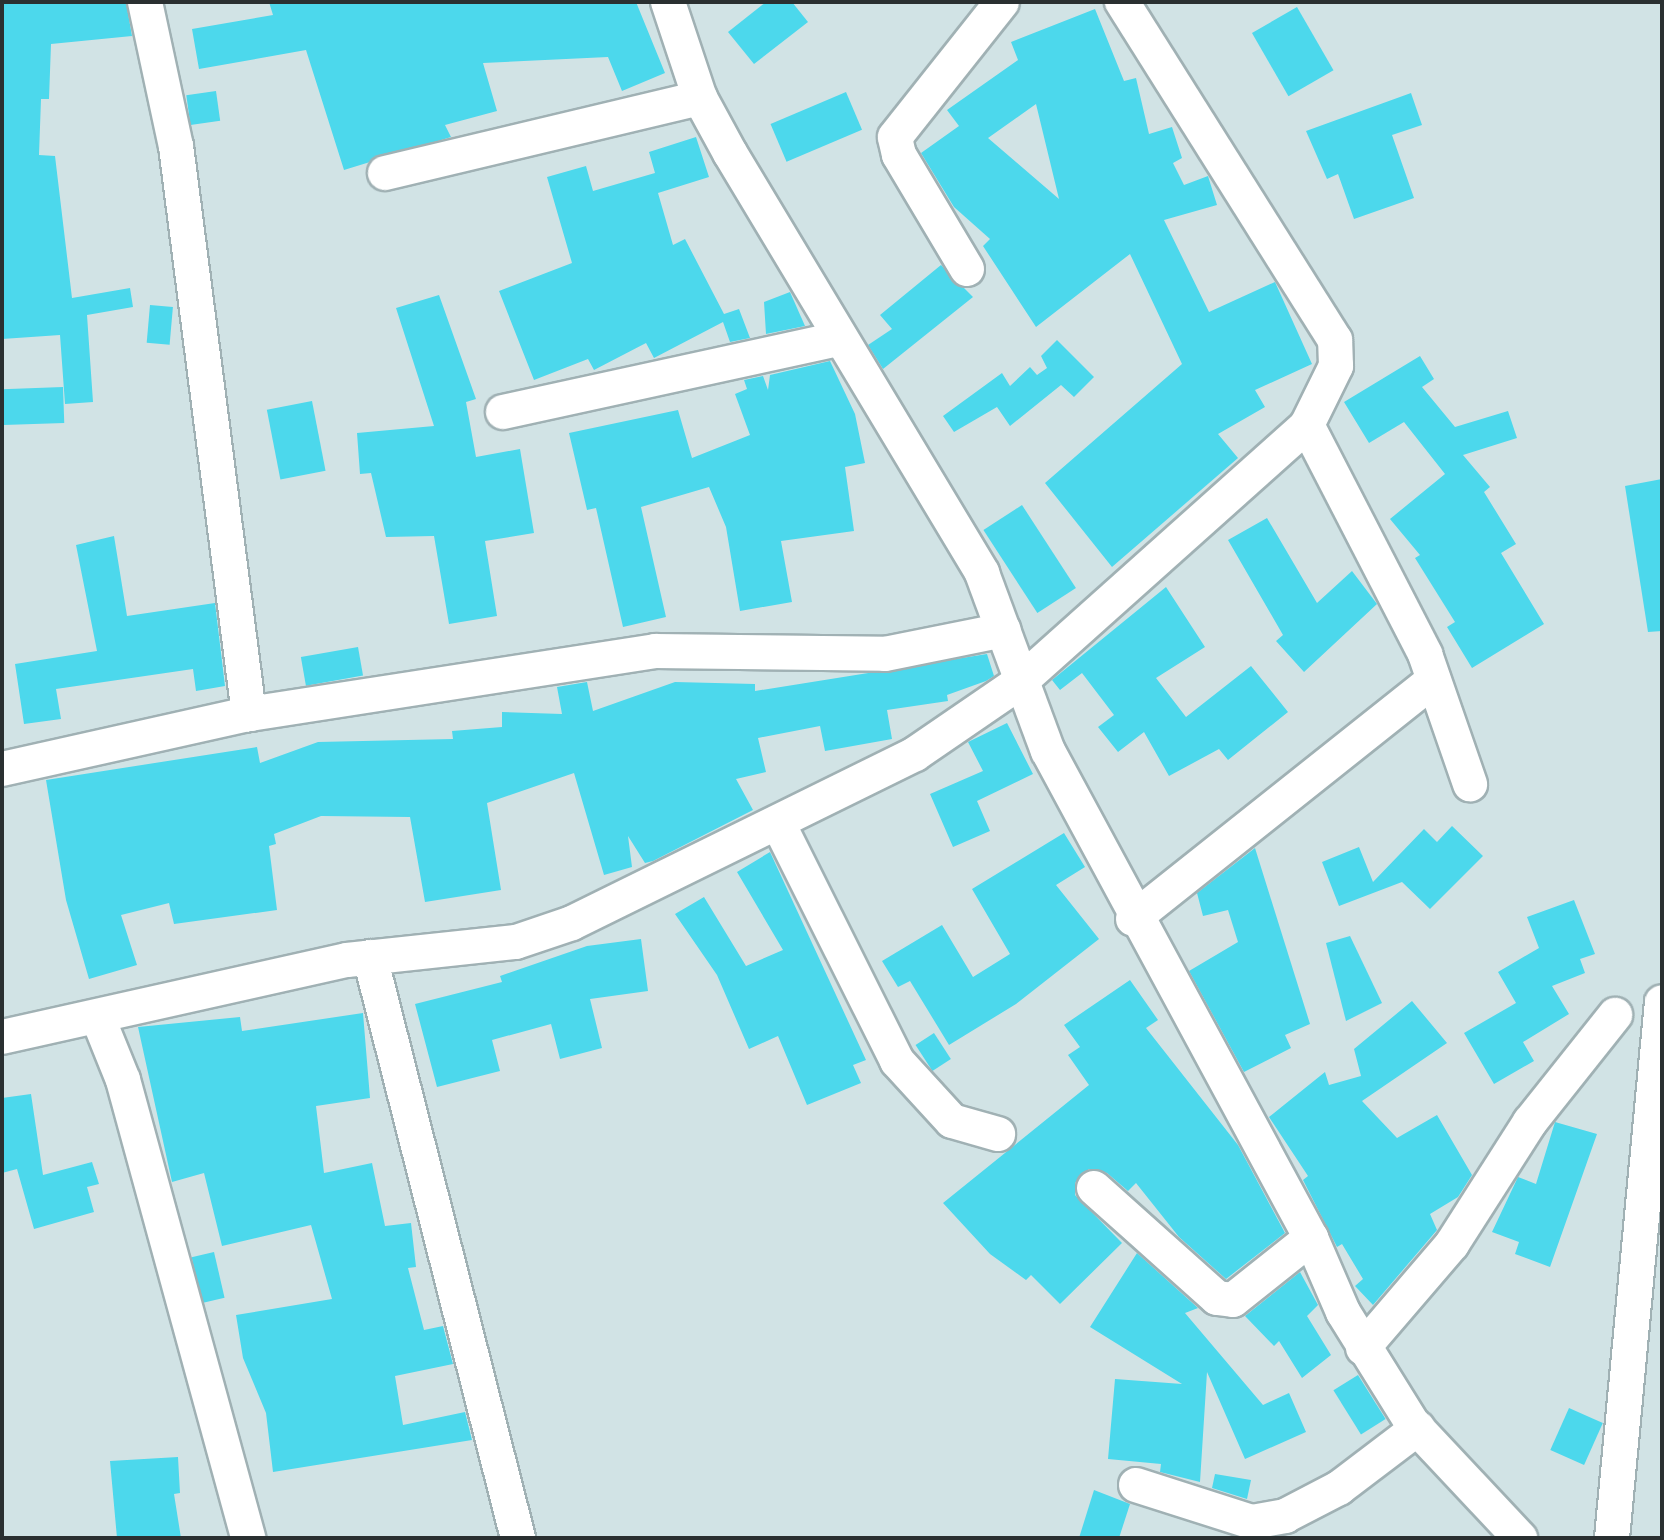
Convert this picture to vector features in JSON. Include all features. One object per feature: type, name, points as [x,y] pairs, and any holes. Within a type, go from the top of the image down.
[{"type":"street","points":[[145,2],[176,146],[249,714]]},
{"type":"street","points":[[668,2],[700,98],[839,339],[982,573],[1020,682],[1133,919],[1311,1238],[1363,1348],[1418,1428],[1520,1538]]},
{"type":"street","points":[[967,269],[899,155],[895,137],[1002,2]]},
{"type":"street","points":[[2,1037],[370,957],[516,942],[779,825],[915,754],[1020,682],[1307,425],[1336,366],[1335,340],[1122,2]]},
{"type":"street","points":[[385,173],[700,98]]},
{"type":"street","points":[[503,412],[839,339]]},
{"type":"street","points":[[1307,425],[1434,680],[1470,784]]},
{"type":"street","points":[[2,769],[249,714],[655,651],[885,654],[1004,630]]},
{"type":"street","points":[[1133,919],[1434,680]]},
{"type":"street","points":[[779,825],[897,1061],[952,1121],[998,1134]]},
{"type":"street","points":[[370,957],[518,1538]]},
{"type":"street","points":[[1612,1538],[1662,1002]]},
{"type":"street","points":[[1363,1348],[1452,1244],[1530,1122],[1615,1015]]},
{"type":"street","points":[[98,1018],[123,1080],[248,1538]]},
{"type":"street","points":[[1094,1188],[1217,1298],[1233,1300],[1311,1238]]},
{"type":"street","points":[[1136,1485],[1252,1522],[1285,1516],[1339,1488],[1418,1428]]},
{"type":"building","points":[[2,2],[126,2],[132,36],[51,44],[49,99],[41,99],[39,155],[55,156],[72,298],[130,288],[133,307],[87,315],[93,402],[65,404],[60,335],[2,339]]},
{"type":"building","points":[[269,2],[636,2],[665,73],[622,91],[608,57],[483,63],[497,111],[445,125],[451,137],[344,170],[306,50],[199,69],[192,29],[273,15]]},
{"type":"building","points":[[766,2],[792,2],[808,22],[754,64],[728,32]]},
{"type":"building","points":[[1297,7],[1334,70],[1288,96],[1252,33]]},
{"type":"building","points":[[1095,9],[1124,81],[1136,78],[1149,134],[1172,127],[1182,158],[1173,163],[1184,185],[1208,176],[1217,205],[1164,220],[1209,312],[1275,282],[1312,364],[1255,390],[1265,407],[1218,434],[1238,458],[1112,567],[1045,483],[1182,364],[1130,254],[1036,327],[983,246],[990,239],[954,207],[921,153],[959,126],[947,110],[1018,60],[1011,42]],"holes":[[[1036,104],[1059,199],[988,138]]]},
{"type":"building","points":[[216,91],[220,121],[190,125],[186,95]]},
{"type":"building","points":[[846,92],[862,130],[787,162],[771,124]]},
{"type":"building","points":[[1411,93],[1422,125],[1392,135],[1414,198],[1354,219],[1338,174],[1327,179],[1306,131]]},
{"type":"building","points":[[696,137],[709,177],[658,193],[673,245],[685,239],[724,314],[739,309],[750,338],[730,342],[723,322],[654,358],[646,343],[594,370],[588,359],[534,380],[499,291],[572,263],[547,177],[586,166],[593,191],[655,173],[649,152]]},
{"type":"building","points":[[941,265],[973,297],[883,369],[868,345],[892,329],[880,315]]},
{"type":"building","points":[[790,292],[805,326],[766,334],[764,302]]},
{"type":"building","points":[[439,295],[476,399],[466,402],[476,457],[520,449],[534,533],[485,541],[497,616],[449,624],[434,536],[386,537],[371,473],[360,474],[357,433],[434,426],[396,308]]},
{"type":"building","points":[[150,305],[173,307],[170,345],[147,343]]},
{"type":"building","points":[[1057,340],[1094,377],[1074,397],[1061,385],[1010,426],[997,407],[954,432],[943,416],[1002,373],[1010,386],[1030,367],[1037,375],[1047,368],[1041,356]]},
{"type":"building","points":[[1420,356],[1434,379],[1422,387],[1455,427],[1508,411],[1517,438],[1463,455],[1490,487],[1484,492],[1516,544],[1501,553],[1544,624],[1472,668],[1447,627],[1455,622],[1415,558],[1420,555],[1390,519],[1445,474],[1404,422],[1369,443],[1344,402]]},
{"type":"building","points":[[830,361],[855,414],[865,463],[845,467],[854,531],[781,541],[792,602],[740,611],[726,527],[709,487],[641,507],[666,617],[623,627],[596,508],[587,510],[569,433],[678,410],[692,458],[750,435],[735,394],[747,389],[744,380],[763,376],[768,390],[770,375]]},
{"type":"building","points":[[63,387],[64,423],[3,425],[2,389]]},
{"type":"building","points":[[312,401],[326,471],[280,479],[267,410]]},
{"type":"building","points":[[1662,479],[1662,631],[1648,632],[1625,486]]},
{"type":"building","points":[[1022,505],[1076,588],[1037,613],[983,530]]},
{"type":"building","points":[[1267,518],[1317,603],[1352,571],[1377,604],[1304,672],[1276,641],[1283,635],[1228,540]]},
{"type":"building","points":[[114,536],[127,616],[215,603],[225,686],[196,691],[193,669],[56,689],[61,719],[24,724],[15,664],[97,651],[76,545]]},
{"type":"building","points":[[1166,587],[1205,647],[1156,678],[1186,717],[1251,666],[1288,712],[1228,760],[1219,749],[1169,776],[1144,732],[1118,752],[1098,727],[1114,715],[1082,673],[1060,690],[1052,680]]},
{"type":"building","points":[[358,647],[363,676],[306,686],[301,657]]},
{"type":"building","points":[[987,654],[994,676],[986,681],[947,695],[948,701],[887,710],[892,739],[825,751],[820,726],[758,738],[766,772],[736,779],[753,810],[653,861],[645,863],[628,836],[632,867],[604,875],[574,773],[487,803],[501,890],[425,902],[410,817],[321,816],[274,834],[276,844],[269,846],[277,910],[174,924],[169,903],[121,915],[137,965],[89,979],[66,900],[46,780],[257,747],[260,763],[318,742],[453,739],[452,731],[502,727],[502,712],[562,714],[557,687],[587,682],[593,711],[675,682],[755,684],[755,691]]},
{"type":"building","points":[[1007,723],[1033,774],[977,801],[990,831],[953,847],[930,794],[983,771],[968,742]]},
{"type":"building","points":[[1452,826],[1483,856],[1430,909],[1402,882],[1339,906],[1322,862],[1359,847],[1373,882],[1424,829],[1437,842]]},
{"type":"building","points":[[1064,833],[1085,867],[1056,885],[1099,939],[1016,1004],[949,1045],[910,981],[898,987],[882,961],[942,925],[973,977],[1010,954],[972,889]]},
{"type":"building","points":[[1255,848],[1310,1024],[1285,1035],[1291,1048],[1244,1072],[1189,971],[1238,942],[1228,910],[1203,916],[1197,893]]},
{"type":"building","points":[[770,852],[866,1060],[853,1065],[861,1083],[807,1105],[778,1036],[749,1049],[717,975],[675,914],[704,897],[746,966],[783,950],[737,872]]},
{"type":"building","points":[[1574,900],[1595,954],[1580,959],[1585,973],[1552,986],[1569,1014],[1523,1042],[1534,1061],[1494,1084],[1464,1033],[1516,1003],[1498,972],[1539,948],[1527,917]]},
{"type":"building","points":[[1350,936],[1382,1003],[1346,1021],[1326,943]]},
{"type":"building","points":[[641,939],[648,991],[590,999],[602,1048],[560,1059],[551,1024],[492,1040],[500,1071],[437,1087],[415,1004],[502,982],[500,976],[587,946]]},
{"type":"building","points":[[1130,980],[1158,1020],[1146,1028],[1238,1145],[1285,1233],[1226,1279],[1179,1237],[1136,1183],[1128,1191],[1107,1173],[1089,1169],[1075,1183],[1075,1195],[1122,1243],[1060,1304],[1031,1275],[1026,1280],[990,1254],[943,1203],[1089,1085],[1068,1055],[1080,1047],[1064,1025]]},
{"type":"building","points":[[1412,1001],[1447,1043],[1362,1101],[1397,1138],[1437,1115],[1472,1175],[1458,1197],[1430,1214],[1437,1230],[1373,1305],[1355,1286],[1363,1279],[1342,1244],[1337,1247],[1303,1180],[1308,1176],[1269,1117],[1325,1072],[1329,1085],[1361,1076],[1354,1049]]},
{"type":"building","points":[[363,1013],[370,1098],[316,1106],[324,1173],[372,1163],[385,1226],[411,1223],[416,1267],[408,1268],[424,1330],[443,1326],[453,1364],[395,1376],[403,1425],[465,1412],[472,1440],[273,1472],[266,1413],[243,1358],[236,1315],[332,1299],[311,1225],[222,1246],[204,1173],[172,1182],[138,1027],[240,1017],[242,1031]]},
{"type":"building","points":[[934,1033],[951,1059],[932,1071],[916,1045]]},
{"type":"building","points":[[31,1094],[43,1175],[92,1162],[99,1184],[87,1187],[94,1212],[34,1229],[17,1169],[2,1173],[2,1098]]},
{"type":"building","points":[[1555,1122],[1597,1134],[1550,1267],[1515,1254],[1519,1242],[1492,1232],[1518,1177],[1536,1184]]},
{"type":"building","points":[[214,1252],[225,1298],[202,1303],[192,1257]]},
{"type":"building","points":[[1137,1253],[1198,1308],[1185,1313],[1263,1405],[1289,1393],[1306,1432],[1245,1459],[1207,1372],[1200,1482],[1160,1472],[1161,1464],[1108,1459],[1115,1379],[1182,1384],[1090,1327]]},
{"type":"building","points":[[1300,1272],[1318,1305],[1307,1316],[1331,1355],[1302,1378],[1279,1341],[1274,1346],[1245,1316]]},
{"type":"building","points":[[1358,1375],[1386,1419],[1361,1434],[1333,1390]]},
{"type":"building","points":[[1569,1408],[1603,1423],[1584,1465],[1550,1450]]},
{"type":"building","points":[[178,1457],[180,1493],[174,1494],[181,1538],[117,1538],[110,1461]]},
{"type":"building","points":[[1215,1474],[1251,1480],[1247,1499],[1212,1488]]},
{"type":"building","points":[[1094,1490],[1130,1504],[1119,1538],[1079,1538]]}]
